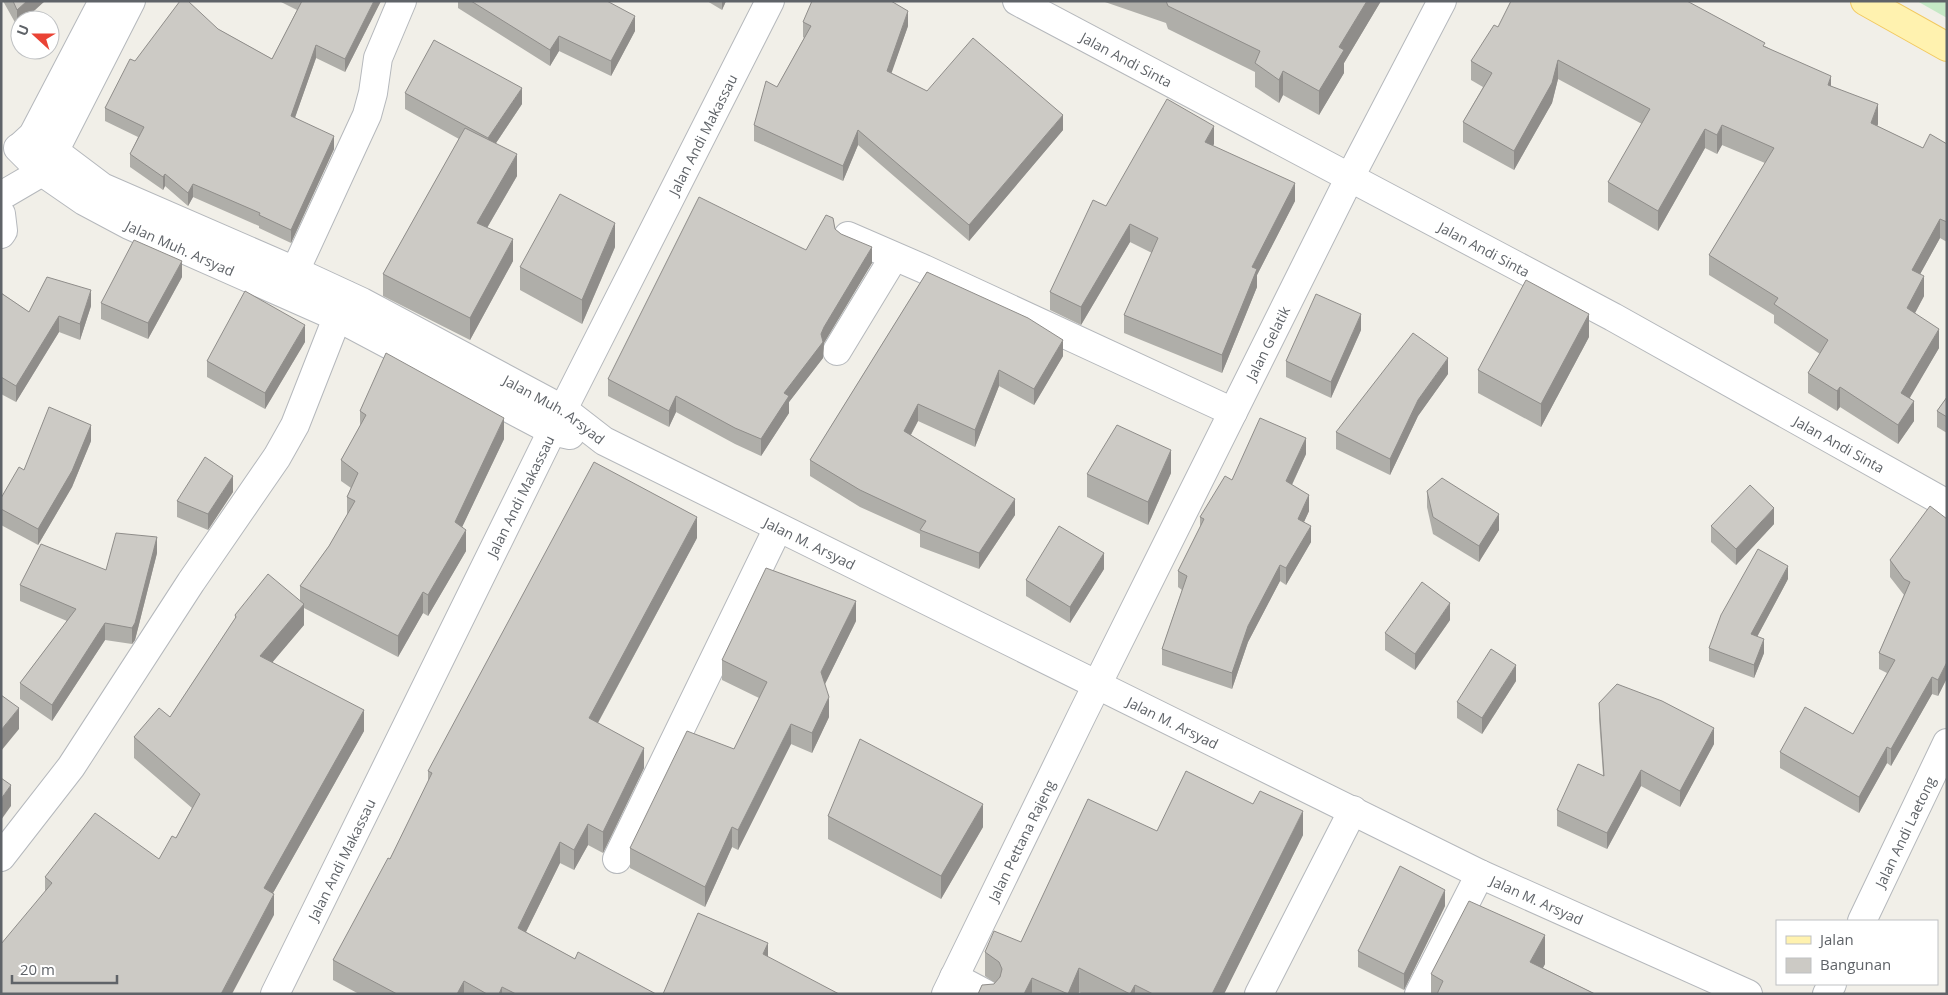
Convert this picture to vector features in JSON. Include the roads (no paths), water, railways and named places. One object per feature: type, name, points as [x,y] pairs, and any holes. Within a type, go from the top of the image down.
[{"type":"main road","points":[[1865,1],[1947,47]]},
{"type":"street","points":[[17,145],[103,1]]},
{"type":"street","points":[[1,196],[48,162],[131,1]]},
{"type":"street","points":[[295,271],[367,115],[373,93],[378,58],[402,1]]},
{"type":"street","name":"Jalan Andi Makassau","points":[[275,994],[558,420],[770,1]]},
{"type":"street","name":"Jalan Andi Sinta","points":[[1017,1],[1349,179],[1613,317],[1947,504]]},
{"type":"street","name":"Jalan Gelatik","points":[[1097,686],[1349,179],[1442,1]]},
{"type":"street","name":"Jalan Muh. Arsyad","points":[[17,145],[48,162],[102,187],[295,271],[341,306]]},
{"type":"street","name":"Jalan Muh. Arsyad","points":[[48,162],[84,201],[129,225],[341,306],[558,420],[604,441]]},
{"type":"street","points":[[1,214],[3,231],[1,234]]},
{"type":"street","points":[[848,236],[1233,412]]},
{"type":"street","points":[[837,351],[894,257]]},
{"type":"street","points":[[1,858],[71,767],[191,582],[277,457],[295,425],[341,306]]},
{"type":"street","name":"Jalan M. Arsyad","points":[[604,441],[1480,874],[1748,994]]},
{"type":"street","points":[[617,859],[778,528]]},
{"type":"street","name":"Jalan Pettana Rajeng","points":[[950,986],[1097,686]]},
{"type":"street","name":"Jalan Andi Laetong","points":[[1862,920],[1947,743]]},
{"type":"street","points":[[1259,994],[1353,810]]},
{"type":"street","points":[[1419,994],[1480,874]]},
{"type":"street","points":[[950,986],[986,994]]}]
